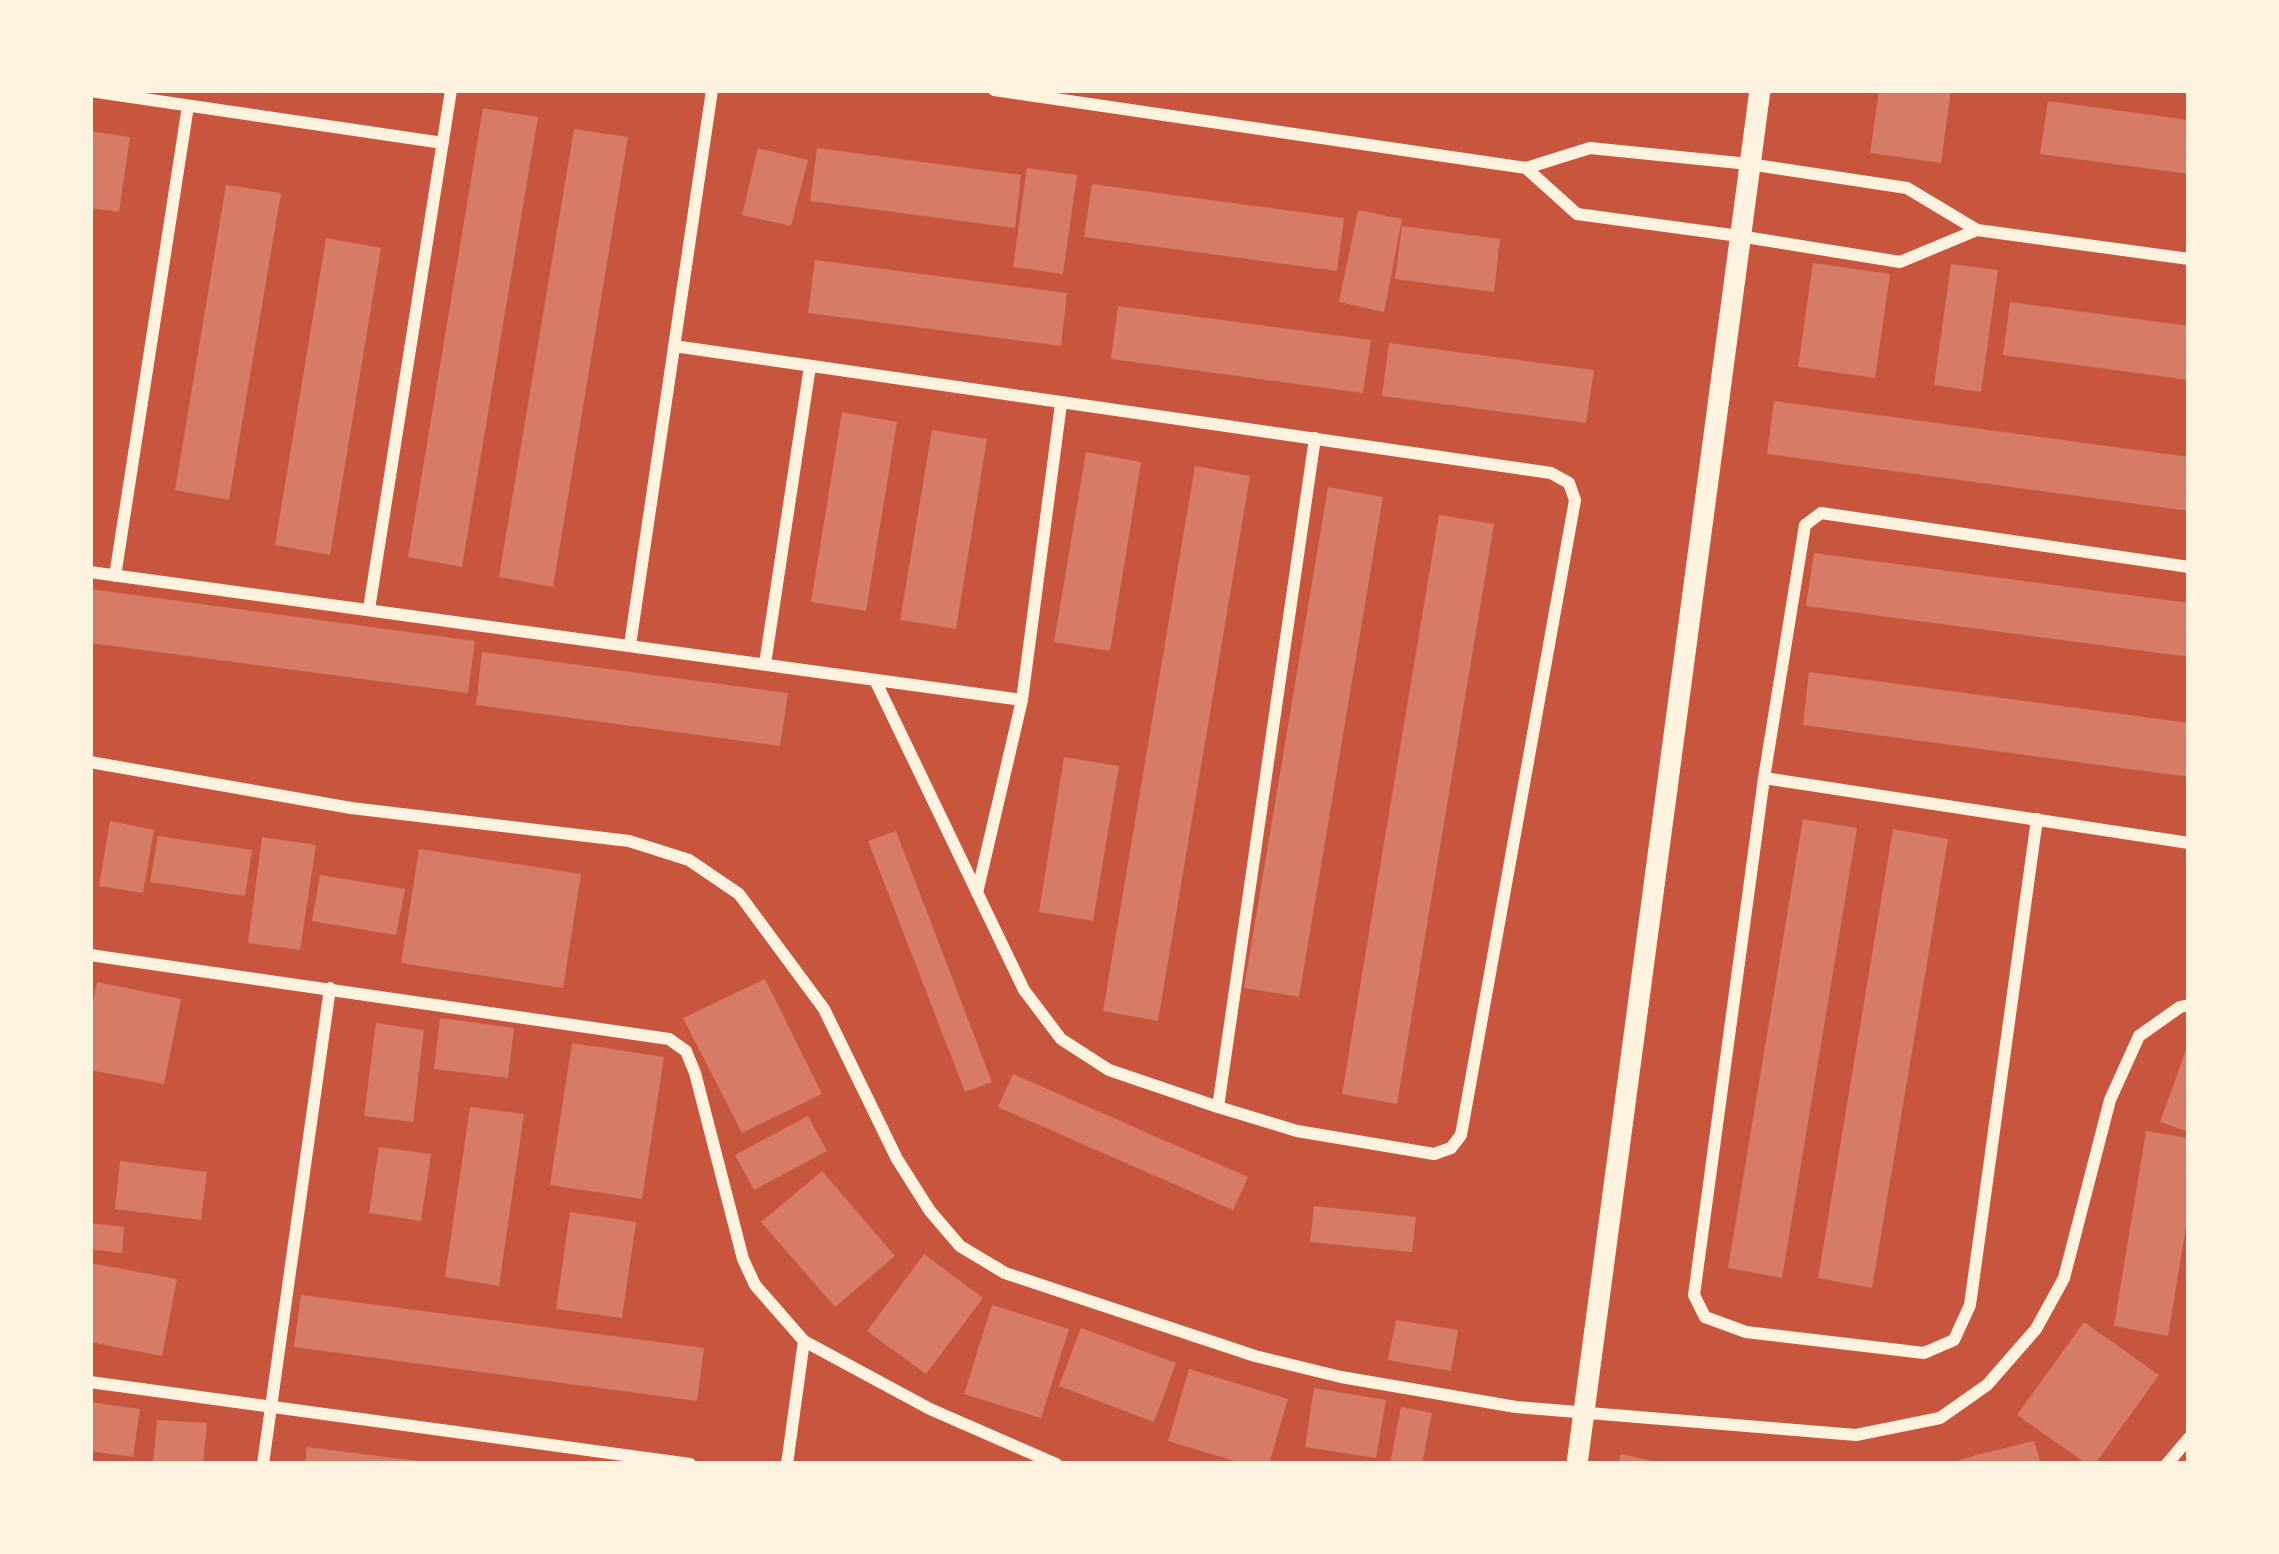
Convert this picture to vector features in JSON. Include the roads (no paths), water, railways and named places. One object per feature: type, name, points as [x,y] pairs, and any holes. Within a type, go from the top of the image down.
[{"type":"street","points":[[369,609],[452,90]]},
{"type":"street","points":[[630,645],[712,90]]},
{"type":"street","points":[[994,90],[1526,168],[1590,148],[1749,164],[1907,188],[1977,230],[2189,260]]},
{"type":"street","points":[[1577,1464],[1760,90]]},
{"type":"street","points":[[90,91],[443,143]]},
{"type":"street","points":[[115,575],[188,106]]},
{"type":"street","points":[[1526,168],[1577,214],[1900,262],[1977,230]]},
{"type":"street","points":[[674,346],[1551,473],[1569,483],[1575,500],[1460,1135],[1451,1148],[1434,1154],[1298,1131],[1109,1070],[1061,1039],[1024,990],[875,680]]},
{"type":"street","points":[[765,664],[810,366]]},
{"type":"street","points":[[977,894],[1022,700],[1061,404]]},
{"type":"street","points":[[1218,1107],[1316,438]]},
{"type":"street","points":[[2038,819],[1970,1305],[1954,1340],[1924,1353],[1746,1332],[1705,1317],[1694,1294],[1764,778],[1805,525],[1821,513],[2189,567]]},
{"type":"street","points":[[90,572],[1022,700]]},
{"type":"street","points":[[90,762],[351,808],[629,841],[688,860],[739,894],[824,1009],[897,1159],[930,1211],[960,1246],[1005,1274],[1256,1356],[1341,1377],[1516,1407],[1856,1435],[1940,1418],[1987,1385],[2036,1329],[2064,1278],[2110,1100],[2138,1036],[2189,1005]]},
{"type":"street","points":[[1764,778],[2189,842]]},
{"type":"street","points":[[90,955],[669,1039],[686,1051],[695,1073],[743,1259],[755,1285],[804,1341],[930,1408],[1056,1464]]},
{"type":"street","points":[[263,1464],[330,988]]},
{"type":"street","points":[[787,1464],[804,1341]]},
{"type":"street","points":[[90,1382],[691,1464]]},
{"type":"street","points":[[2167,1464],[2189,1438]]}]
